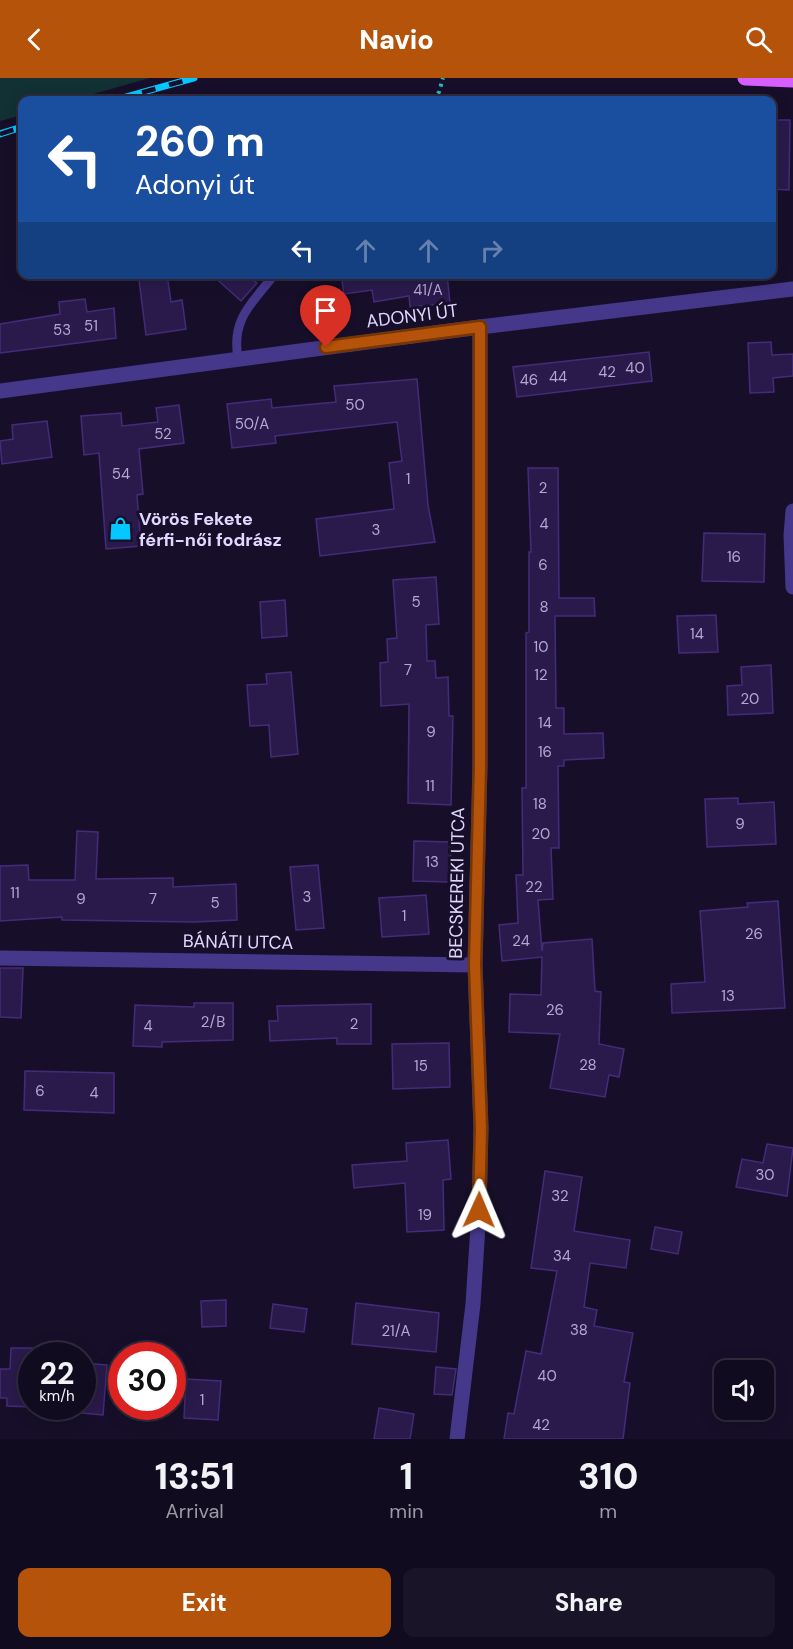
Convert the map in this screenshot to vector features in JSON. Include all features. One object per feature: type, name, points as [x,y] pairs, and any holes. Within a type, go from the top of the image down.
[{"type":"main road","points":[[745,78],[793,80]]},
{"type":"street","name":"ADONYI ÚT","points":[[0,392],[237,358],[793,289]]},
{"type":"street","name":"BECSKEREKI UTCA","points":[[457,1439],[473,1304],[481,1128],[475,965],[480,766],[480,327]]},
{"type":"street","points":[[793,511],[791,535],[793,586]]},
{"type":"street","name":"BÁNÁTI UTCA","points":[[0,958],[475,965]]},
{"type":"lane","points":[[237,358],[235,340],[241,319],[271,279]]},
{"type":"path","points":[[436,96],[443,78]]},
{"type":"green space","points":[[0,78],[150,78],[86,96],[18,96],[18,116],[0,121]]},
{"type":"building","points":[[776,120],[790,120],[789,190],[776,189]]},
{"type":"building","points":[[168,279],[171,302],[182,300],[186,329],[146,335],[139,280]]},
{"type":"building","points":[[217,279],[252,279],[257,283],[241,301]]},
{"type":"building","points":[[342,279],[448,279],[450,303],[410,307],[409,296],[374,302],[372,290],[344,294]]},
{"type":"building","points":[[85,299],[87,312],[114,308],[116,338],[0,353],[0,324],[60,314],[59,302]]},
{"type":"building","points":[[771,342],[772,355],[793,354],[793,376],[773,378],[774,392],[750,393],[748,343]]},
{"type":"building","points":[[649,352],[652,381],[517,397],[513,367]]},
{"type":"building","points":[[417,379],[428,505],[435,542],[320,556],[316,519],[394,509],[389,463],[402,461],[397,422],[275,436],[276,443],[232,448],[227,404],[271,399],[272,408],[336,402],[334,386]]},
{"type":"building","points":[[179,405],[184,443],[139,449],[143,494],[137,495],[141,546],[106,549],[99,453],[84,455],[81,416],[121,413],[122,426],[158,422],[156,408]]},
{"type":"building","points":[[47,421],[52,457],[2,464],[0,441],[13,439],[12,425]]},
{"type":"building","points":[[528,468],[558,468],[559,598],[594,598],[595,616],[555,616],[556,708],[564,708],[564,734],[603,733],[604,758],[564,760],[564,766],[558,766],[559,848],[551,848],[553,899],[538,900],[542,951],[543,943],[592,939],[595,991],[601,992],[599,1044],[624,1049],[619,1077],[609,1075],[605,1097],[550,1088],[560,1034],[509,1032],[510,994],[541,995],[542,957],[502,961],[499,925],[518,923],[516,875],[523,875],[522,788],[526,788],[526,633],[529,632],[529,552],[531,552]]},
{"type":"building","points":[[704,533],[765,534],[764,582],[702,581]]},
{"type":"building","points":[[436,577],[439,624],[426,625],[427,661],[435,661],[436,678],[448,677],[449,716],[453,716],[451,805],[408,803],[409,704],[381,706],[380,663],[388,662],[387,639],[397,638],[393,580]]},
{"type":"building","points":[[285,600],[287,636],[262,638],[260,602]]},
{"type":"building","points":[[716,615],[718,652],[679,653],[677,616]]},
{"type":"building","points":[[771,665],[773,713],[728,715],[727,686],[742,685],[741,667]]},
{"type":"building","points":[[291,672],[298,754],[271,757],[269,725],[250,726],[247,685],[267,684],[266,674]]},
{"type":"building","points":[[738,798],[738,804],[774,802],[776,844],[707,847],[705,799]]},
{"type":"building","points":[[77,831],[98,832],[96,879],[173,878],[173,887],[236,884],[237,920],[194,922],[62,920],[62,917],[0,921],[0,866],[28,865],[29,880],[75,880]]},
{"type":"building","points":[[414,841],[451,842],[450,882],[413,881]]},
{"type":"building","points":[[318,865],[324,928],[296,930],[290,867]]},
{"type":"building","points":[[426,895],[429,934],[382,937],[379,898]]},
{"type":"building","points":[[778,901],[785,1008],[672,1013],[671,984],[705,982],[700,911],[748,907],[747,903]]},
{"type":"building","points":[[0,968],[23,968],[21,1018],[0,1017]]},
{"type":"building","points":[[194,1003],[233,1003],[233,1040],[162,1042],[162,1047],[133,1046],[135,1005],[194,1007]]},
{"type":"building","points":[[371,1004],[371,1044],[337,1044],[337,1038],[270,1041],[269,1021],[278,1021],[277,1006]]},
{"type":"building","points":[[449,1043],[450,1087],[393,1089],[392,1044]]},
{"type":"building","points":[[25,1071],[114,1073],[114,1113],[24,1110]]},
{"type":"building","points":[[448,1140],[451,1179],[443,1180],[444,1230],[407,1232],[405,1183],[354,1188],[352,1165],[407,1161],[406,1143]]},
{"type":"building","points":[[767,1144],[793,1148],[787,1196],[736,1187],[742,1159],[763,1163]]},
{"type":"building","points":[[545,1171],[582,1177],[574,1231],[630,1240],[626,1268],[590,1263],[584,1307],[597,1310],[594,1326],[633,1333],[624,1382],[630,1383],[623,1439],[504,1439],[508,1413],[514,1414],[526,1351],[541,1354],[557,1271],[531,1268]]},
{"type":"building","points":[[655,1227],[682,1232],[678,1254],[651,1249]]},
{"type":"building","points":[[226,1300],[226,1326],[202,1327],[201,1301]]},
{"type":"building","points":[[356,1303],[439,1313],[436,1352],[352,1344]]},
{"type":"building","points":[[273,1304],[307,1309],[304,1332],[270,1328]]},
{"type":"building","points":[[11,1348],[18,1348],[18,1406],[7,1406],[7,1398],[0,1398],[0,1369],[10,1369]]},
{"type":"building","points":[[96,1364],[107,1365],[103,1415],[96,1414]]},
{"type":"building","points":[[436,1367],[456,1369],[452,1395],[434,1394]]},
{"type":"building","points":[[186,1379],[221,1381],[218,1420],[186,1418]]},
{"type":"building","points":[[379,1408],[414,1414],[410,1439],[374,1439]]},
{"type":"railway","points":[[129,96],[194,78]]},
{"type":"railway","points":[[0,134],[18,128]]},
{"type":"place","name":"Vörös Fekete férfi-női fodrász","points":[[121,529]]},
{"type":"route","points":[[326,347],[480,327],[480,766],[475,965],[481,1128],[479,1210]]}]
